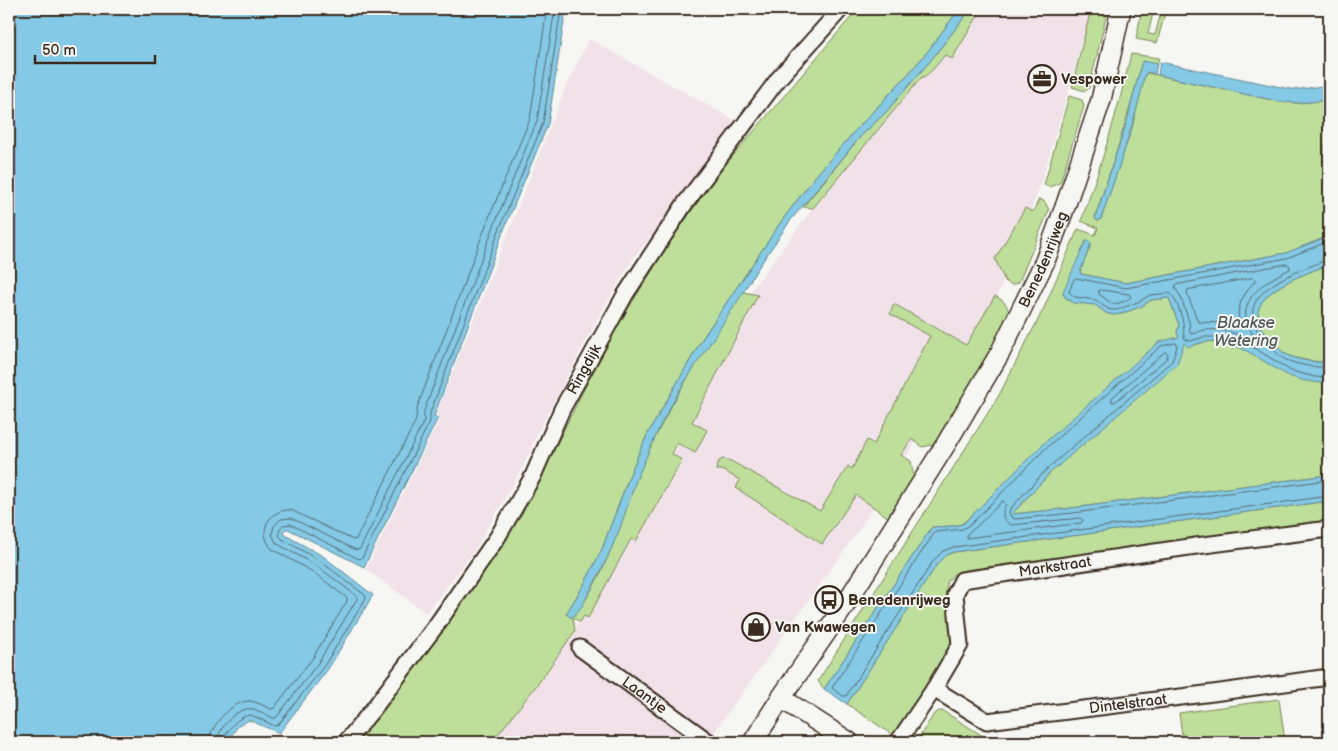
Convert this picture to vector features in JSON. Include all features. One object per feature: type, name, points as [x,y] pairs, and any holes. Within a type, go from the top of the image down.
[{"type":"street","name":"Ringdijk","points":[[346,742],[435,627],[497,538],[533,476],[562,409],[625,295],[684,205],[779,78],[841,9]]},
{"type":"street","name":"Benedenrijweg","points":[[753,742],[843,608],[946,444],[1000,353],[1045,261],[1066,204],[1101,100],[1121,9]]},
{"type":"street","name":"Markstraat","points":[[898,742],[934,689],[960,645],[955,594],[962,580],[1329,529]]},
{"type":"street","name":"Laantje","points":[[580,648],[709,742]]},
{"type":"street","name":"Dintelstraat","points":[[934,689],[987,720],[1205,694],[1329,676]]},
{"type":"street","points":[[781,698],[850,742]]},
{"type":"shaded area","points":[[977,9],[1093,9],[1039,189],[1002,285],[955,381],[858,531],[715,731],[716,742],[492,742],[574,631],[663,440],[705,361],[749,293],[813,208]]},
{"type":"shaded area","points":[[589,39],[736,121],[656,231],[634,257],[599,316],[538,432],[523,467],[472,554],[426,613],[366,569],[440,418],[436,414],[567,84]]},
{"type":"green space","points":[[858,9],[959,9],[910,72],[814,178],[783,219],[704,336],[647,435],[602,549],[586,581],[566,614],[572,617],[590,593],[599,576],[645,459],[678,394],[743,292],[758,295],[692,422],[707,430],[695,453],[677,443],[672,454],[682,460],[636,541],[631,539],[588,618],[584,616],[580,622],[573,618],[575,631],[540,681],[492,742],[355,742],[514,524],[540,478],[618,325],[668,245],[726,164]]},
{"type":"green space","points":[[971,9],[982,9],[952,59],[945,55],[931,71],[921,78],[813,208],[803,207],[861,136],[886,112],[931,60]]},
{"type":"green space","points":[[1091,9],[1108,9],[1089,88],[1085,91],[1072,87]]},
{"type":"green space","points":[[1142,9],[1154,9],[1148,34],[1155,35],[1162,9],[1166,9],[1157,43],[1136,39]]},
{"type":"green space","points":[[1131,54],[1159,58],[1157,64],[1142,62],[1126,121],[1095,217],[1096,220],[1099,221],[1101,219],[1132,128],[1145,74],[1148,73],[1281,102],[1299,103],[1329,100],[1329,137],[1324,150],[1329,166],[1329,236],[1286,253],[1125,283],[1081,274],[1080,272],[1091,244],[1064,294],[1066,298],[1074,303],[1095,304],[1106,313],[1114,315],[1142,306],[1151,300],[1169,298],[1179,325],[1177,333],[1180,338],[1159,342],[962,524],[932,527],[824,689],[818,681],[998,397],[1043,310],[1078,229],[1095,235],[1098,228],[1081,221],[1109,138]]},
{"type":"green space","points":[[1069,96],[1082,100],[1084,106],[1060,183],[1049,187],[1044,185]]},
{"type":"green space","points":[[1039,199],[1045,202],[1049,210],[1019,282],[1012,285],[1005,281],[995,259],[1025,208],[1033,212]]},
{"type":"green space","points":[[1329,264],[1329,362],[1306,360],[1284,353],[1260,325],[1258,314],[1262,302],[1275,289],[1293,279]]},
{"type":"green space","points":[[995,296],[1006,305],[1009,319],[937,444],[922,447],[912,439],[901,455],[911,461],[914,479],[889,518],[856,495],[822,544],[736,488],[740,480],[722,470],[716,470],[719,461],[723,459],[731,461],[820,511],[848,466],[852,469],[867,440],[874,444],[930,336],[890,314],[894,304],[966,345]]},
{"type":"green space","points":[[1210,341],[1242,348],[1305,380],[1329,383],[1329,475],[1012,514],[1051,472],[1184,342],[1199,344]]},
{"type":"green space","points":[[1329,501],[1329,520],[965,570],[954,574],[947,582],[946,594],[952,635],[950,648],[897,738],[847,704],[938,562],[946,555],[954,552]]},
{"type":"green space","points":[[1279,699],[1285,742],[1183,742],[1179,713]]},
{"type":"green space","points":[[943,711],[983,736],[983,742],[916,742],[934,714]]},
{"type":"water","points":[[9,9],[566,9],[548,124],[505,227],[434,416],[438,418],[364,567],[288,529],[283,532],[285,535],[323,556],[373,595],[328,669],[279,733],[249,720],[238,726],[227,742],[9,742]]},
{"type":"water","points":[[959,9],[971,9],[931,60],[886,112],[861,136],[790,221],[681,388],[661,424],[637,478],[619,531],[605,563],[582,606],[572,618],[566,614],[586,581],[602,549],[647,435],[704,336],[783,219],[814,178],[910,72]]},
{"type":"water","points":[[1142,61],[1157,64],[1155,74],[1148,72],[1145,74],[1125,148],[1101,219],[1098,221],[1095,218],[1127,121]]},
{"type":"water","points":[[1160,62],[1290,89],[1329,85],[1329,100],[1299,103],[1281,102],[1158,75]]},
{"type":"water","name":"Blaakse Wetering","points":[[1329,236],[1329,264],[1293,279],[1275,289],[1262,302],[1259,308],[1258,319],[1263,330],[1284,353],[1306,360],[1329,362],[1329,383],[1308,381],[1287,375],[1239,347],[1218,342],[1204,342],[1188,347],[1184,343],[1177,364],[1051,472],[1012,514],[1329,475],[1329,501],[954,552],[946,555],[938,563],[847,704],[824,689],[932,527],[963,524],[1042,445],[1159,342],[1179,337],[1177,333],[1179,325],[1169,298],[1151,300],[1142,306],[1114,315],[1106,313],[1095,305],[1074,303],[1064,296],[1063,292],[1086,241],[1089,241],[1091,244],[1080,272],[1081,274],[1126,283],[1286,253]]},
{"type":"place","name":"Vespower","points":[[1042,79]]},
{"type":"place","name":"Benedenrijweg","points":[[829,600]]},
{"type":"place","name":"Van Kwawegen","points":[[756,627]]}]
